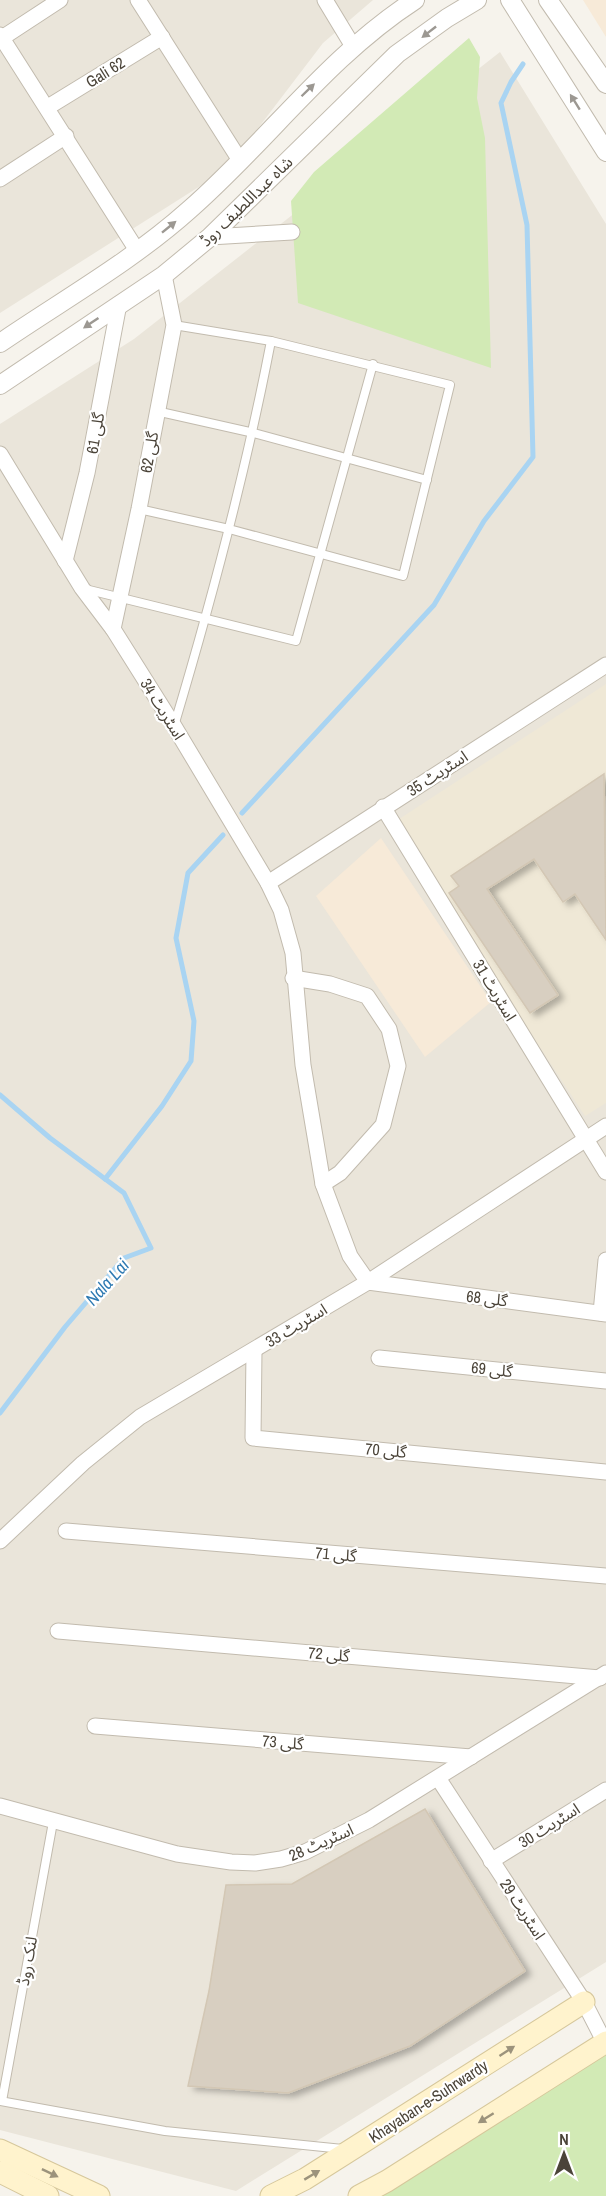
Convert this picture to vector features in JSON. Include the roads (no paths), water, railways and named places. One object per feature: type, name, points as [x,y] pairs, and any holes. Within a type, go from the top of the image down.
[{"type":"main road","name":"Khayaban-e-Suhrwardy","points":[[271,2196],[305,2179],[584,2002]]},
{"type":"main road","points":[[359,2196],[387,2181],[606,2042]]},
{"type":"main road","points":[[0,2150],[99,2196]]},
{"type":"main road","points":[[0,2172],[48,2196]]},
{"type":"street","points":[[60,0],[3,45],[48,107],[138,252]]},
{"type":"street","points":[[138,0],[241,162]]},
{"type":"street","points":[[325,0],[354,48]]},
{"type":"street","name":"شاہ عبداللطیف روڈ","points":[[0,343],[138,252],[188,211],[241,162],[306,91],[354,48],[415,0]]},
{"type":"street","name":"شاہ عبداللطیف روڈ","points":[[0,385],[164,276],[210,237],[383,67],[447,18],[477,0]]},
{"type":"street","points":[[510,0],[606,152]]},
{"type":"street","points":[[548,0],[606,84]]},
{"type":"street","name":"Gali 62","points":[[48,107],[162,37]]},
{"type":"street","points":[[0,179],[66,136]]},
{"type":"street","points":[[210,237],[292,232]]},
{"type":"street","name":"گلی 62","points":[[113,629],[174,325],[164,276]]},
{"type":"street","name":"گلی 61","points":[[65,561],[87,473],[119,304]]},
{"type":"street","name":"اسٹریٹ 34","points":[[0,454],[82,588],[113,629],[174,726],[268,883],[280,910],[293,953],[293,978],[311,1124],[323,1185],[350,1256],[368,1282]]},
{"type":"street","name":"اسٹریٹ 35","points":[[268,883],[606,665]]},
{"type":"street","name":"اسٹریٹ 31","points":[[383,807],[606,1172]]},
{"type":"street","points":[[293,978],[330,984],[367,996],[389,1029],[398,1066],[383,1125],[340,1173],[323,1185]]},
{"type":"street","name":"اسٹریٹ 33","points":[[0,1541],[83,1462],[140,1418],[368,1282],[606,1126]]},
{"type":"street","points":[[604,1313],[606,1260]]},
{"type":"street","name":"گلی 68","points":[[368,1282],[604,1313]]},
{"type":"street","name":"گلی 70","points":[[254,1350],[253,1438],[606,1472]]},
{"type":"street","name":"گلی 69","points":[[379,1358],[606,1381]]},
{"type":"street","name":"گلی 71","points":[[66,1532],[606,1576]]},
{"type":"street","name":"گلی 72","points":[[58,1631],[603,1676]]},
{"type":"street","name":"اسٹریٹ 28","points":[[0,1806],[177,1854],[255,1863],[305,1852],[329,1841],[438,1778],[603,1676]]},
{"type":"street","name":"گلی 73","points":[[95,1726],[471,1757]]},
{"type":"street","name":"اسٹریٹ 29","points":[[438,1778],[584,2002],[606,2042]]},
{"type":"street","name":"اسٹریٹ 30","points":[[491,1861],[606,1790]]},
{"type":"lane","points":[[139,508],[229,529],[403,576],[450,385],[373,364],[272,341],[174,325]]},
{"type":"lane","points":[[174,726],[206,620],[254,433],[272,341]]},
{"type":"lane","points":[[82,588],[297,641],[373,364]]},
{"type":"lane","points":[[156,411],[254,433],[428,480]]},
{"type":"lane","name":"لنک روڈ","points":[[1,2101],[53,1822]]},
{"type":"lane","points":[[1,2101],[165,2131],[351,2150]]},
{"type":"waterway","points":[[242,813],[434,605],[484,521],[533,457],[527,225],[501,103],[523,64]]},
{"type":"waterway","points":[[105,1179],[162,1106],[191,1061],[194,1021],[176,938],[188,873],[223,835]]},
{"type":"waterway","name":"Nala Lai","points":[[0,1095],[50,1138],[124,1193],[151,1248],[124,1258],[65,1327],[0,1413]]}]
